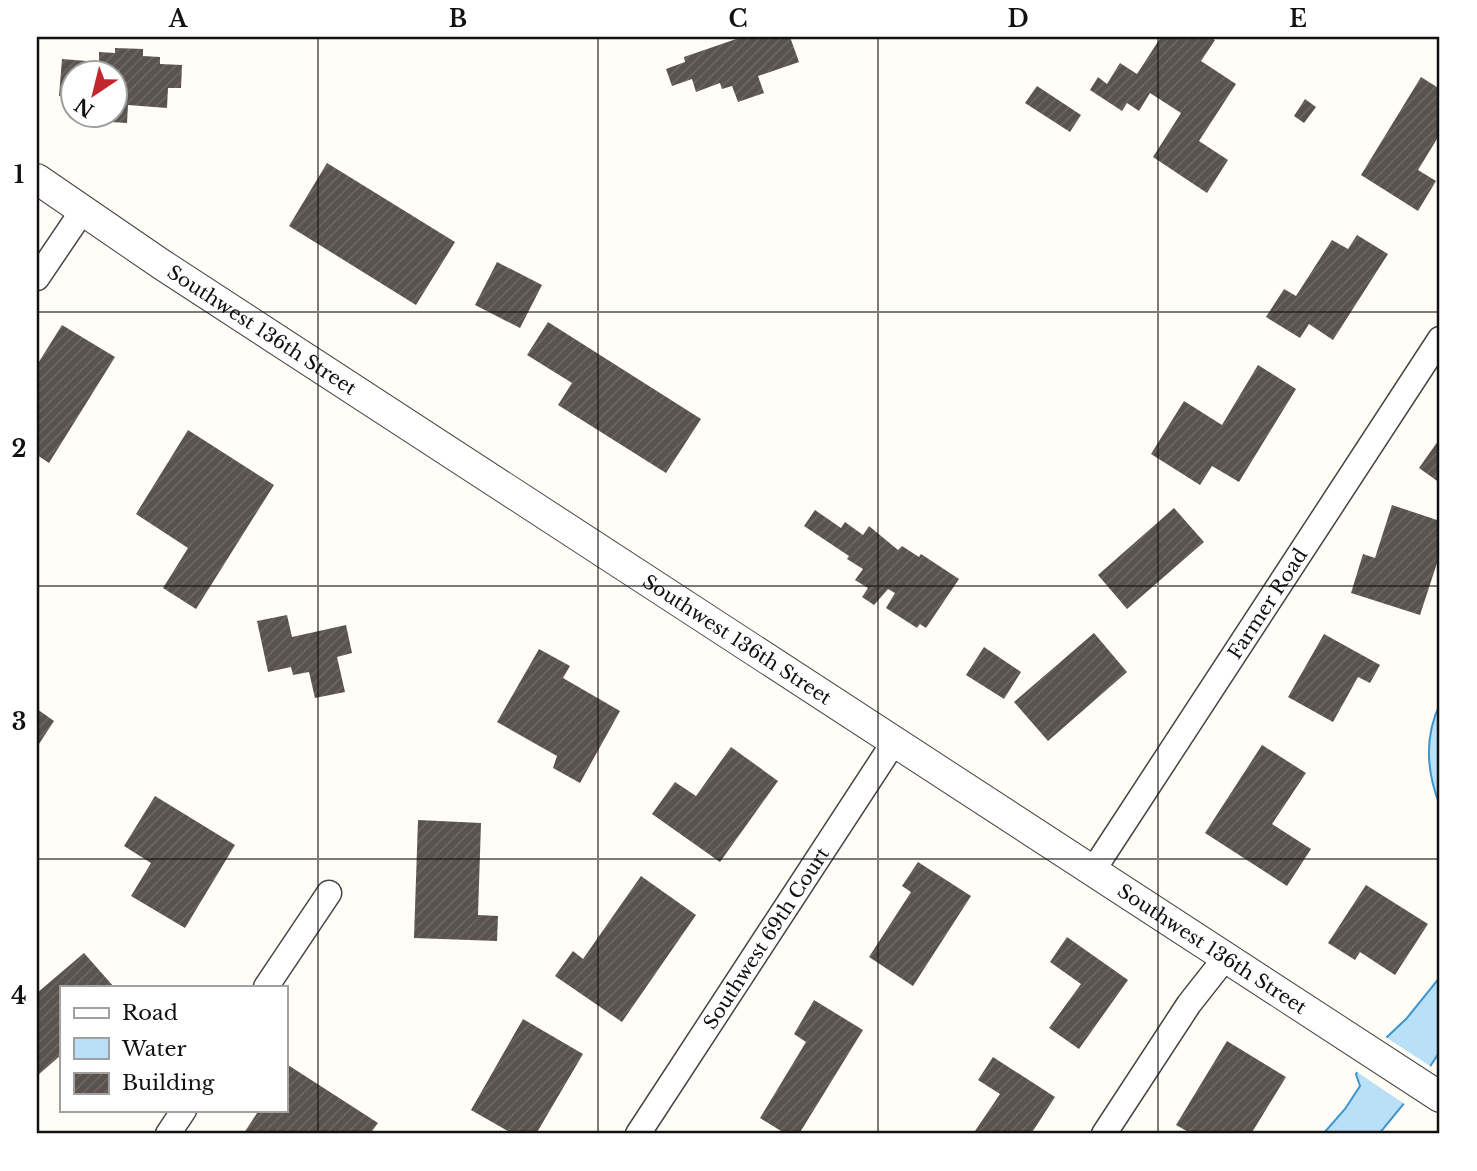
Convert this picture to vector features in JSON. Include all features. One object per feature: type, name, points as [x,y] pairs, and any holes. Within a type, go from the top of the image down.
[{"type":"street","name":"Southwest 136th Street","points":[[37,179],[1437,1095]]},
{"type":"street","points":[[37,278],[83,211]]},
{"type":"street","name":"Farmer Road","points":[[1094,869],[1440,339]]},
{"type":"street","name":"Southwest 69th Court","points":[[638,1134],[894,742]]},
{"type":"street","points":[[267,986],[330,892]]},
{"type":"street","points":[[1104,1134],[1189,1004],[1226,957]]},
{"type":"street","points":[[168,1134],[183,1112]]},
{"type":"water","points":[[1440,704],[1440,806],[1432,781],[1429,755],[1431,729]]},
{"type":"water","points":[[1440,977],[1440,1051],[1415,1090],[1379,1134],[1323,1134],[1345,1109],[1360,1086],[1356,1074],[1366,1057],[1407,1018]]},
{"type":"pier","points":[[1384,1036],[1433,1068],[1406,1105],[1354,1070],[1363,1055]]},
{"type":"building","points":[[742,37],[790,37],[799,62],[758,76],[764,93],[738,102],[732,86],[722,89],[720,83],[696,92],[692,79],[672,86],[666,69],[685,62],[684,57]]},
{"type":"building","points":[[1161,37],[1209,37],[1215,40],[1201,61],[1236,84],[1199,141],[1228,160],[1207,193],[1153,157],[1181,113],[1150,93],[1139,111],[1127,103],[1122,111],[1090,90],[1098,77],[1107,84],[1120,63],[1137,74]]},
{"type":"building","points":[[115,48],[143,49],[143,56],[160,57],[160,64],[182,65],[181,88],[168,88],[167,108],[130,105],[130,60],[99,60],[99,52],[115,53]]},
{"type":"building","points":[[1421,77],[1440,89],[1440,134],[1418,170],[1436,181],[1418,211],[1361,175]]},
{"type":"building","points":[[1037,86],[1081,115],[1070,132],[1025,103]]},
{"type":"building","points":[[1305,99],[1316,107],[1304,123],[1294,116]]},
{"type":"building","points":[[327,163],[455,242],[416,305],[289,226]]},
{"type":"building","points":[[1357,235],[1388,254],[1333,340],[1309,324],[1300,338],[1266,317],[1284,289],[1296,296],[1332,240],[1348,249]]},
{"type":"building","points":[[497,262],[542,285],[520,328],[475,305]]},
{"type":"building","points":[[548,322],[701,419],[666,473],[558,405],[572,383],[527,355]]},
{"type":"building","points":[[62,325],[115,357],[49,463],[37,455],[37,365]]},
{"type":"building","points":[[1258,365],[1296,389],[1239,482],[1212,466],[1200,485],[1151,454],[1184,401],[1222,425]]},
{"type":"building","points":[[188,430],[274,485],[196,609],[163,588],[188,548],[136,514]]},
{"type":"building","points":[[1438,441],[1440,443],[1440,483],[1419,468]]},
{"type":"building","points":[[1392,505],[1440,521],[1440,554],[1420,615],[1351,593],[1363,554],[1375,558]]},
{"type":"building","points":[[1174,508],[1204,542],[1127,609],[1098,575]]},
{"type":"building","points":[[815,510],[841,528],[845,522],[863,535],[869,526],[898,550],[902,546],[919,557],[921,554],[959,579],[926,628],[920,624],[917,628],[886,608],[895,593],[888,589],[874,605],[862,597],[868,588],[855,580],[863,569],[847,559],[849,556],[804,526]]},
{"type":"building","points":[[287,615],[292,637],[346,625],[352,653],[337,657],[345,692],[315,698],[309,672],[293,675],[291,667],[268,672],[257,621]]},
{"type":"building","points":[[1094,633],[1127,672],[1048,741],[1014,702]]},
{"type":"building","points":[[1324,634],[1380,665],[1370,683],[1358,677],[1333,722],[1288,697]]},
{"type":"building","points":[[984,647],[1021,672],[1004,699],[966,675]]},
{"type":"building","points":[[539,649],[570,666],[563,678],[620,711],[580,783],[553,768],[557,756],[497,722]]},
{"type":"building","points":[[37,709],[54,721],[37,747]]},
{"type":"building","points":[[1262,745],[1306,773],[1272,824],[1311,849],[1287,886],[1205,833]]},
{"type":"building","points":[[731,747],[778,781],[720,862],[652,814],[675,782],[696,796]]},
{"type":"building","points":[[155,796],[235,845],[185,928],[131,896],[151,863],[124,846]]},
{"type":"building","points":[[418,820],[481,823],[478,915],[498,916],[497,941],[414,938]]},
{"type":"building","points":[[918,862],[971,896],[913,986],[869,957],[911,892],[902,886]]},
{"type":"building","points":[[641,876],[696,915],[622,1022],[555,976],[573,951],[583,959]]},
{"type":"building","points":[[1366,885],[1428,924],[1395,975],[1360,952],[1355,960],[1328,943]]},
{"type":"building","points":[[1067,937],[1128,980],[1079,1049],[1049,1028],[1081,984],[1050,962]]},
{"type":"building","points":[[84,953],[113,986],[60,986],[60,1056],[37,1076],[37,993]]},
{"type":"building","points":[[814,1000],[863,1030],[799,1134],[786,1134],[760,1118],[806,1042],[794,1034]]},
{"type":"building","points":[[523,1019],[583,1054],[536,1134],[513,1134],[471,1110]]},
{"type":"building","points":[[1227,1041],[1286,1077],[1251,1134],[1192,1134],[1176,1125]]},
{"type":"building","points":[[993,1057],[1055,1097],[1031,1134],[973,1134],[1000,1094],[978,1080]]},
{"type":"building","points":[[287,1066],[378,1123],[370,1134],[244,1133],[258,1112],[287,1112]]}]
